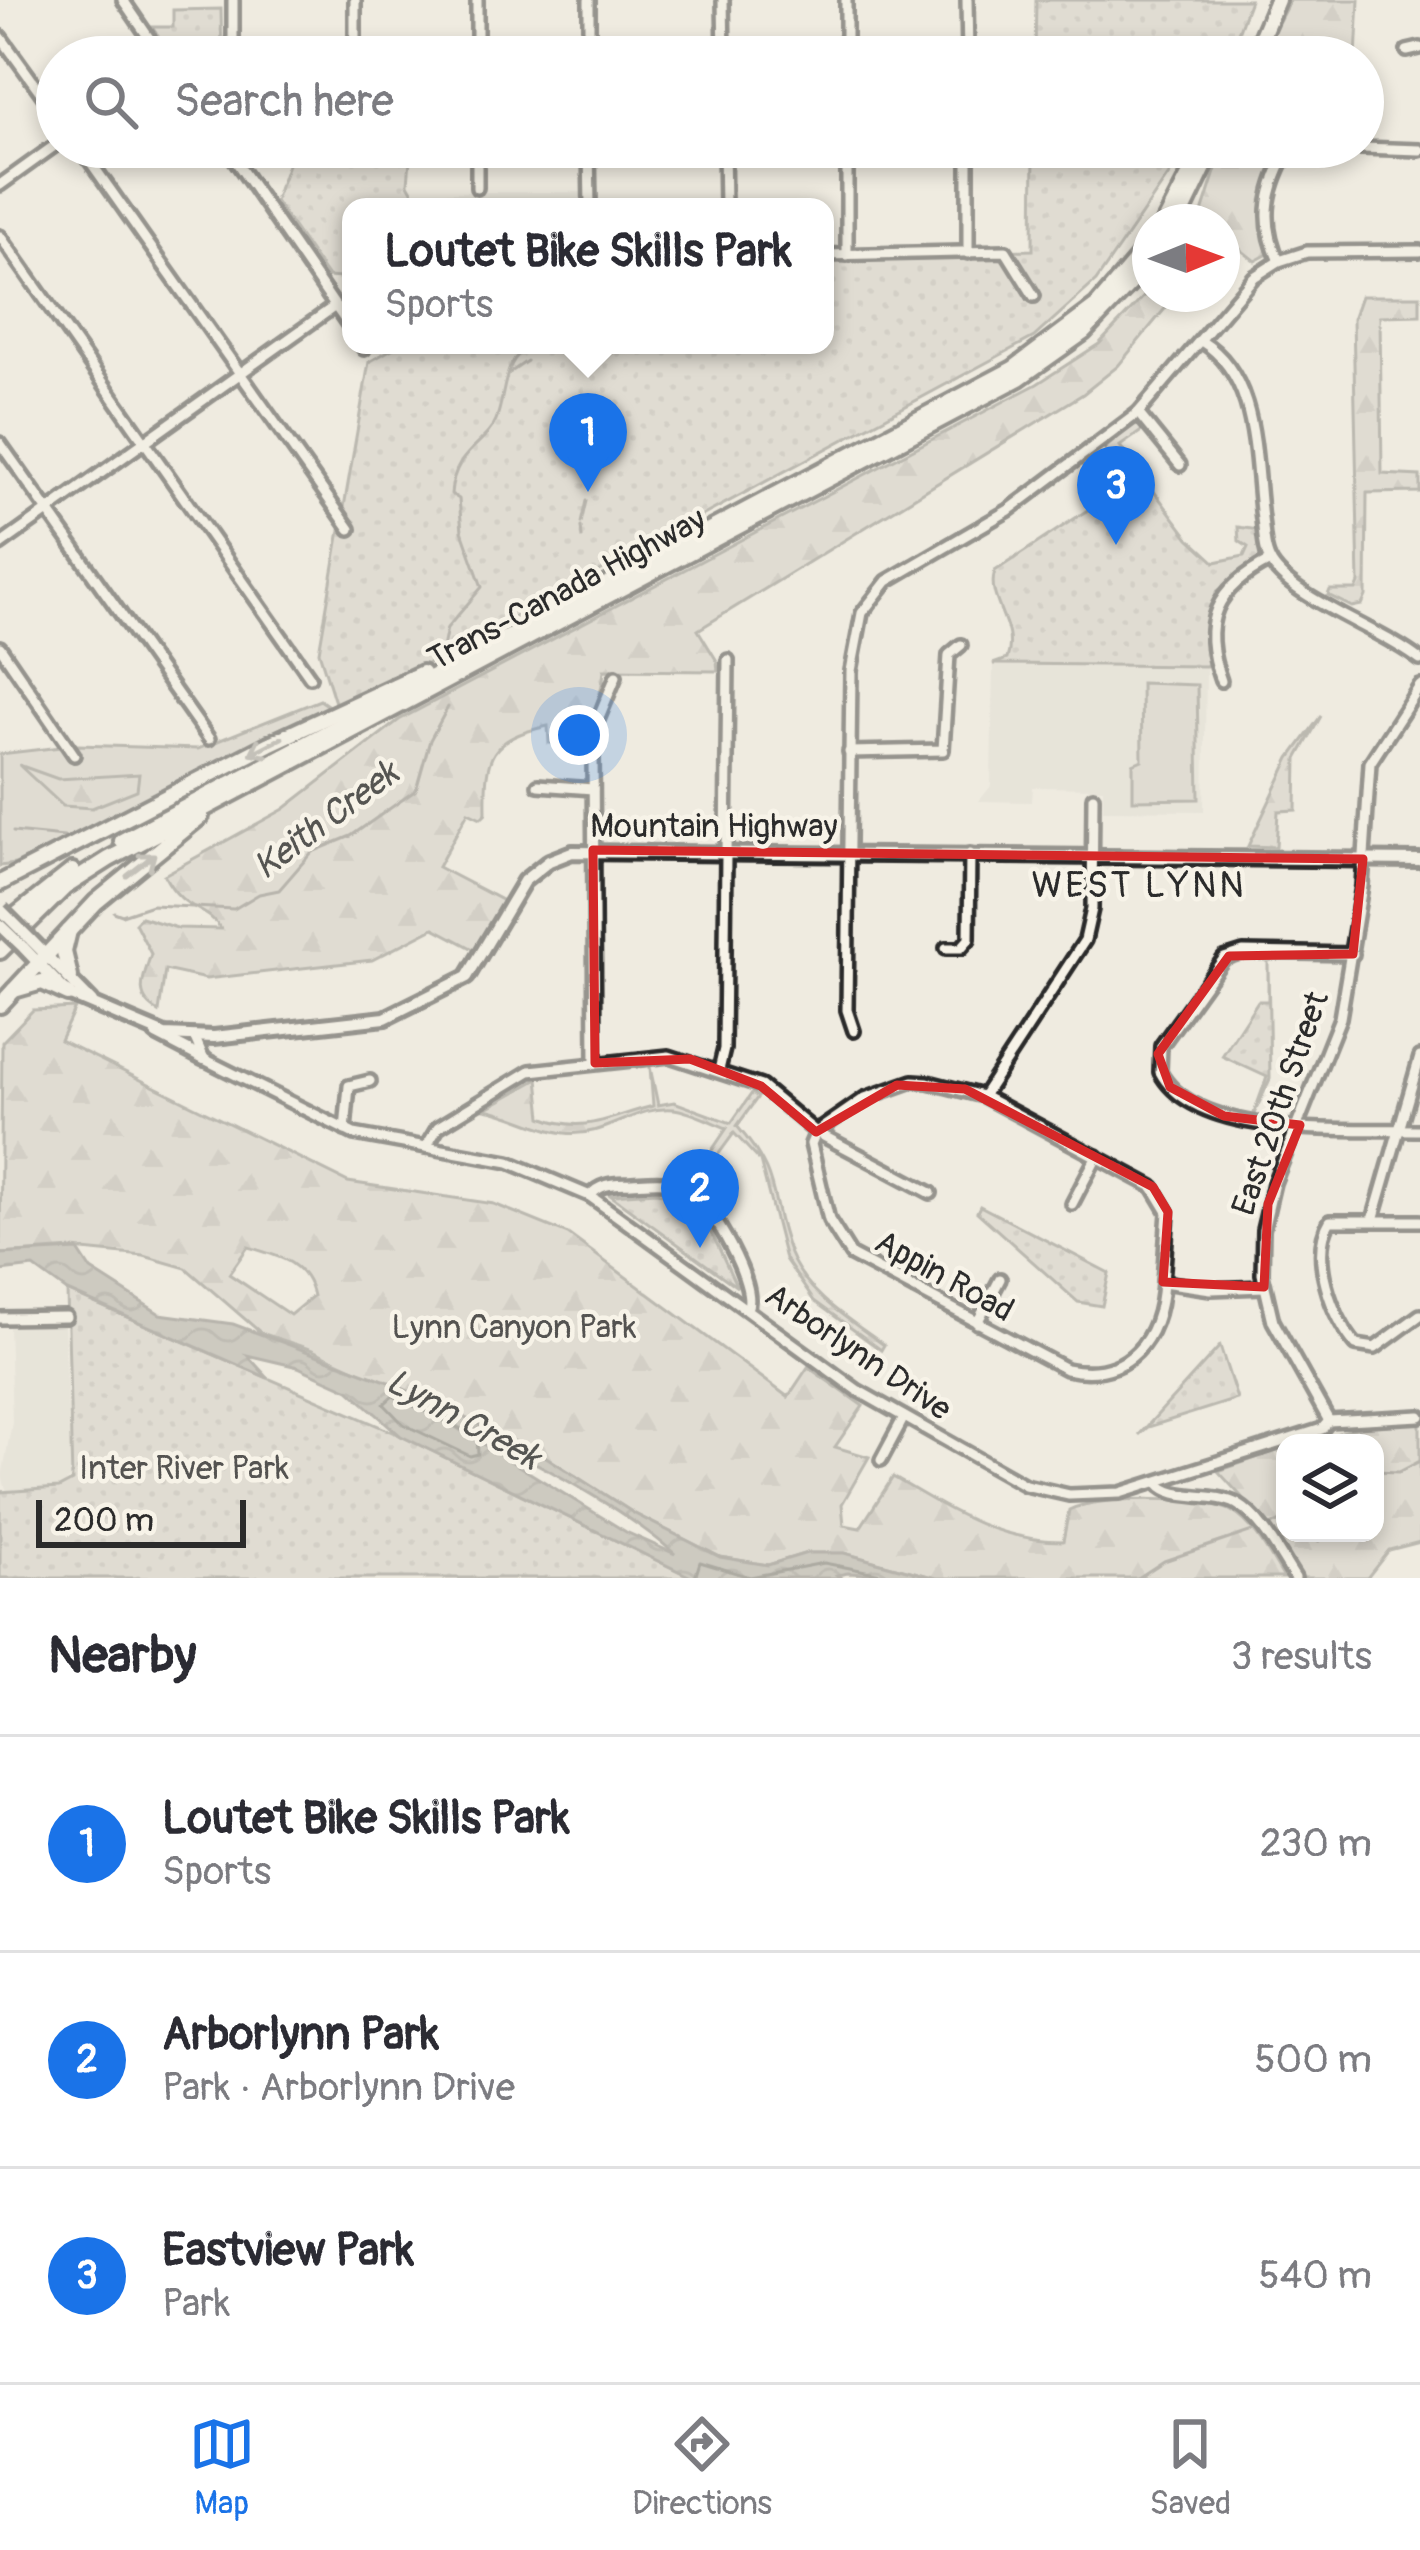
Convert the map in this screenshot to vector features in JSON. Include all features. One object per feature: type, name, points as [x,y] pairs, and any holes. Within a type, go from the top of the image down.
[{"type":"highway","points":[[1252,36],[1267,0]]},
{"type":"highway","points":[[1261,36],[1279,0]]},
{"type":"highway","points":[[1174,204],[1193,168]]},
{"type":"highway","points":[[1187,204],[1204,168]]},
{"type":"highway","name":"Trans-Canada Highway","points":[[0,927],[105,851],[1013,369],[1097,306],[1132,265]]},
{"type":"highway","name":"Trans-Canada Highway","points":[[0,951],[65,887],[1019,378],[1084,332],[1132,282]]},
{"type":"highway","points":[[0,883],[269,744],[456,657],[488,648]]},
{"type":"highway","points":[[5,999],[71,927],[212,805]]},
{"type":"highway","points":[[70,977],[64,942],[71,927]]},
{"type":"highway","points":[[5,999],[36,982],[68,994]]},
{"type":"main road","name":"Mountain Highway","points":[[0,909],[68,994],[153,1032],[195,1037],[406,1012],[456,986],[478,967],[533,872],[563,854],[593,850],[1420,860]]},
{"type":"main road","name":"Mountain Highway","points":[[0,927],[26,943]]},
{"type":"main road","name":"Mountain Highway","points":[[40,957],[70,977],[92,1002]]},
{"type":"main road","points":[[153,1032],[204,1059]]},
{"type":"street","points":[[123,0],[148,36]]},
{"type":"street","points":[[232,36],[233,0]]},
{"type":"street","points":[[355,0],[355,36]]},
{"type":"street","points":[[477,0],[477,36]]},
{"type":"street","points":[[589,0],[589,36]]},
{"type":"street","points":[[723,0],[724,36]]},
{"type":"street","points":[[846,0],[846,36]]},
{"type":"street","points":[[968,0],[968,36]]},
{"type":"street","points":[[0,36],[36,86]]},
{"type":"street","points":[[1407,51],[1420,48]]},
{"type":"street","points":[[1384,149],[1420,150]]},
{"type":"street","points":[[0,185],[36,159]]},
{"type":"street","points":[[95,168],[350,529]]},
{"type":"street","points":[[242,168],[342,316]]},
{"type":"street","points":[[477,168],[477,188]]},
{"type":"street","points":[[589,168],[590,198]]},
{"type":"street","points":[[724,168],[725,198]]},
{"type":"street","points":[[847,168],[847,255]]},
{"type":"street","points":[[968,168],[968,253]]},
{"type":"street","points":[[1279,261],[1267,236],[1266,211],[1282,168]]},
{"type":"street","points":[[0,236],[310,677]]},
{"type":"street","points":[[834,255],[1006,251],[1034,296]]},
{"type":"street","points":[[854,1030],[847,1010],[849,752],[853,645],[862,613],[898,572],[1009,510],[1138,413],[1239,292],[1279,261],[1306,252],[1420,251]]},
{"type":"street","points":[[0,545],[335,306]]},
{"type":"street","points":[[1201,341],[1234,373],[1247,405],[1270,561],[1306,593],[1382,632],[1420,660]]},
{"type":"street","points":[[1138,413],[1180,465]]},
{"type":"street","points":[[0,443],[209,739]]},
{"type":"street","points":[[1221,681],[1214,635],[1216,604],[1228,585],[1270,561]]},
{"type":"street","points":[[849,752],[944,750],[950,655],[961,645]]},
{"type":"street","points":[[0,646],[74,755]]},
{"type":"street","points":[[719,1070],[728,660]]},
{"type":"street","points":[[595,1063],[593,789],[597,722],[616,676]]},
{"type":"street","name":"East 20th Street","points":[[1329,1421],[1279,1337],[1264,1287],[1268,1204],[1329,1054],[1353,954],[1370,763],[1420,686]]},
{"type":"street","points":[[538,785],[593,789]]},
{"type":"street","points":[[982,1096],[1080,952],[1091,922],[1093,797]]},
{"type":"street","points":[[946,948],[961,948],[969,939],[970,854]]},
{"type":"street","points":[[1353,954],[1243,952],[1224,958],[1158,1054],[1160,1072],[1170,1087],[1224,1116],[1257,1126],[1420,1130]]},
{"type":"street","points":[[195,1037],[204,1059]]},
{"type":"street","points":[[425,1147],[437,1127],[522,1074],[669,1055],[760,1086],[816,1132],[931,1193]]},
{"type":"street","points":[[1373,1220],[1420,1057]]},
{"type":"street","name":"Arborlynn Drive","points":[[204,1059],[345,1130],[509,1162],[590,1196],[904,1417],[1037,1489],[1099,1496],[1158,1483],[1322,1429],[1329,1421],[1420,1415]]},
{"type":"street","points":[[345,1130],[349,1086],[370,1081]]},
{"type":"street","points":[[816,1132],[848,1106],[914,1081],[982,1096],[1097,1156],[1072,1204]]},
{"type":"street","name":"Appin Road","points":[[816,1132],[811,1144],[822,1195],[833,1233],[845,1249],[1066,1370],[1106,1370],[1125,1363],[1148,1342],[1159,1321],[1168,1212],[1162,1196],[1097,1156]]},
{"type":"street","points":[[590,1196],[609,1185],[665,1182],[689,1190],[715,1217],[749,1290],[747,1309]]},
{"type":"street","points":[[1420,1221],[1328,1223],[1326,1282],[1340,1322],[1356,1346],[1375,1348],[1420,1315]]},
{"type":"street","points":[[977,1323],[1000,1279]]},
{"type":"street","points":[[1163,1282],[1211,1289],[1264,1287]]},
{"type":"street","points":[[0,1318],[66,1317]]},
{"type":"street","points":[[881,1460],[904,1417]]},
{"type":"street","points":[[1158,1483],[1168,1491],[1222,1497],[1262,1528],[1295,1578]]},
{"type":"highlighted area","points":[[593,850],[1363,859],[1353,954],[1229,956],[1158,1054],[1170,1087],[1224,1116],[1300,1125],[1268,1204],[1264,1287],[1163,1282],[1168,1212],[1153,1187],[965,1089],[897,1085],[816,1132],[761,1086],[690,1059],[595,1063]]},
{"type":"shaded area","points":[[424,192],[582,192],[582,198],[424,198]]},
{"type":"shaded area","points":[[993,664],[1206,666],[1204,811],[1103,810],[1103,788],[1033,787],[1032,802],[979,801],[991,786]]},
{"type":"shaded area","points":[[64,1323],[71,1477],[61,1487],[6,1490],[2,1476],[12,1423],[9,1324]]},
{"type":"green space","points":[[1036,0],[1250,0],[1237,36],[1035,36]]},
{"type":"green space","points":[[1290,0],[1359,0],[1357,36],[1271,36]]},
{"type":"green space","points":[[221,9],[222,36],[158,36],[152,27],[173,27],[173,10]]},
{"type":"green space","points":[[287,168],[409,168],[408,184],[416,198],[342,198],[341,278],[328,277],[275,201]]},
{"type":"green space","points":[[1034,168],[1174,168],[1149,204],[1132,204],[1132,229],[1096,281],[1034,337],[338,712],[319,652],[369,362],[383,354],[834,354],[834,255],[1033,250]]},
{"type":"green space","points":[[1216,168],[1274,168],[1264,199],[1268,254],[1255,261],[1240,249],[1240,204],[1205,204]]},
{"type":"green space","points":[[1361,296],[1420,296],[1420,315],[1380,316],[1382,474],[1420,476],[1420,492],[1367,493],[1366,596],[1362,605],[1352,607],[1328,595],[1330,590],[1356,590],[1359,583],[1353,319]]},
{"type":"green space","points":[[1132,309],[1162,312],[1118,366],[1083,394],[698,630],[718,671],[604,670],[588,744],[549,743],[548,726],[502,744],[489,764],[486,813],[481,818],[468,812],[438,867],[503,901],[477,951],[434,928],[372,960],[206,979],[165,970],[159,1012],[146,1000],[142,987],[151,954],[135,923],[141,917],[177,928],[221,929],[179,896],[164,875],[284,809],[399,720],[1037,384],[1099,344]]},
{"type":"green space","points":[[1137,421],[1143,430],[1120,446],[1189,538],[1215,562],[1244,556],[1248,547],[1239,541],[1238,527],[1259,530],[1260,560],[1216,592],[1212,661],[1206,666],[993,664],[1007,659],[1010,647],[994,592],[995,571],[1121,488],[1122,478],[1104,449]]},
{"type":"green space","points":[[1141,683],[1197,685],[1199,799],[1133,800],[1133,764],[1142,760]]},
{"type":"green space","points":[[320,700],[330,707],[15,864],[0,866],[0,754],[78,745],[198,749]]},
{"type":"green space","points":[[1321,716],[1297,759],[1296,810],[1278,811],[1276,847],[1248,846],[1290,758]]},
{"type":"green space","points":[[19,765],[58,779],[139,774],[137,790],[92,808],[63,806]]},
{"type":"green space","points":[[1268,962],[1270,1079],[1253,1116],[1267,1077],[1222,1056],[1258,1001],[1268,1001]]},
{"type":"green space","name":"Lynn Canyon Park","points":[[75,1008],[60,1040],[348,1182],[494,1204],[568,1234],[788,1397],[808,1367],[863,1406],[835,1447],[869,1457],[842,1504],[844,1525],[860,1528],[893,1477],[974,1521],[1039,1540],[1063,1541],[1069,1510],[1083,1505],[1178,1500],[1233,1512],[1249,1525],[1284,1578],[936,1578],[844,1553],[807,1553],[768,1565],[720,1557],[635,1514],[543,1455],[312,1350],[261,1333],[186,1268],[144,1256],[73,1249],[0,1254],[2,1042],[33,1010]],"holes":[[[248,1247],[298,1268],[313,1296],[290,1315],[229,1274]]]},
{"type":"green space","points":[[650,1067],[658,1105],[674,1102],[731,1123],[752,1093],[758,1097],[737,1126],[762,1160],[790,1254],[818,1294],[884,1345],[881,1350],[814,1301],[785,1259],[760,1161],[734,1133],[699,1181],[692,1180],[727,1128],[687,1112],[660,1109],[593,1131],[565,1133],[485,1109],[538,1079],[542,1117],[571,1124],[598,1122],[653,1106]]},
{"type":"green space","points":[[657,1192],[699,1217],[737,1287],[610,1195]]},
{"type":"green space","points":[[980,1206],[1109,1273],[1102,1306],[1078,1302],[977,1212]]},
{"type":"green space","name":"Inter River Park","points":[[67,1291],[395,1433],[693,1578],[0,1578],[0,1492],[59,1488],[72,1481]]},
{"type":"green space","points":[[1220,1346],[1237,1399],[1148,1427],[1139,1435]]},
{"type":"green space","points":[[1420,1423],[1420,1542],[1389,1550],[1367,1578],[1300,1578],[1279,1542],[1384,1542],[1384,1434],[1335,1434],[1363,1426]]},
{"type":"green space","points":[[1276,1451],[1276,1537],[1271,1529],[1218,1471]]},
{"type":"water","name":"Lynn Creek","points":[[78,1250],[91,1270],[160,1314],[233,1324],[389,1382],[543,1455],[635,1514],[720,1557],[768,1565],[807,1553],[844,1553],[936,1578],[848,1573],[837,1575],[841,1578],[693,1578],[401,1436],[349,1390],[298,1367],[247,1355],[268,1378],[67,1291],[34,1267],[0,1271],[0,1254]],"holes":[[[452,1425],[600,1500],[675,1554],[626,1532]]]},
{"type":"waterway","name":"Keith Creek","points":[[443,648],[447,628],[482,587],[462,531],[459,499],[451,494],[453,479],[496,420],[510,367],[520,354]]},
{"type":"waterway","points":[[508,374],[527,361]]},
{"type":"waterway","points":[[581,523],[586,501]]},
{"type":"waterway","points":[[581,527],[582,538]]},
{"type":"waterway","name":"Keith Creek","points":[[114,912],[122,915],[152,905],[234,909],[259,894],[279,890],[312,852],[351,836],[416,790],[430,740],[448,707]]},
{"type":"waterway","points":[[13,832],[64,837]]},
{"type":"waterway","points":[[1384,1471],[1399,1472],[1420,1461]]},
{"type":"waterway","points":[[1138,1578],[1164,1561],[1276,1523]]},
{"type":"place","name":"Loutet Bike Skills Park","points":[[588,492]]},
{"type":"place","name":"Eastview Park","points":[[1116,545]]},
{"type":"place","name":"Arborlynn Park","points":[[700,1248]]},
{"type":"district","name":"WEST LYNN","points":[[1139,884]]}]
